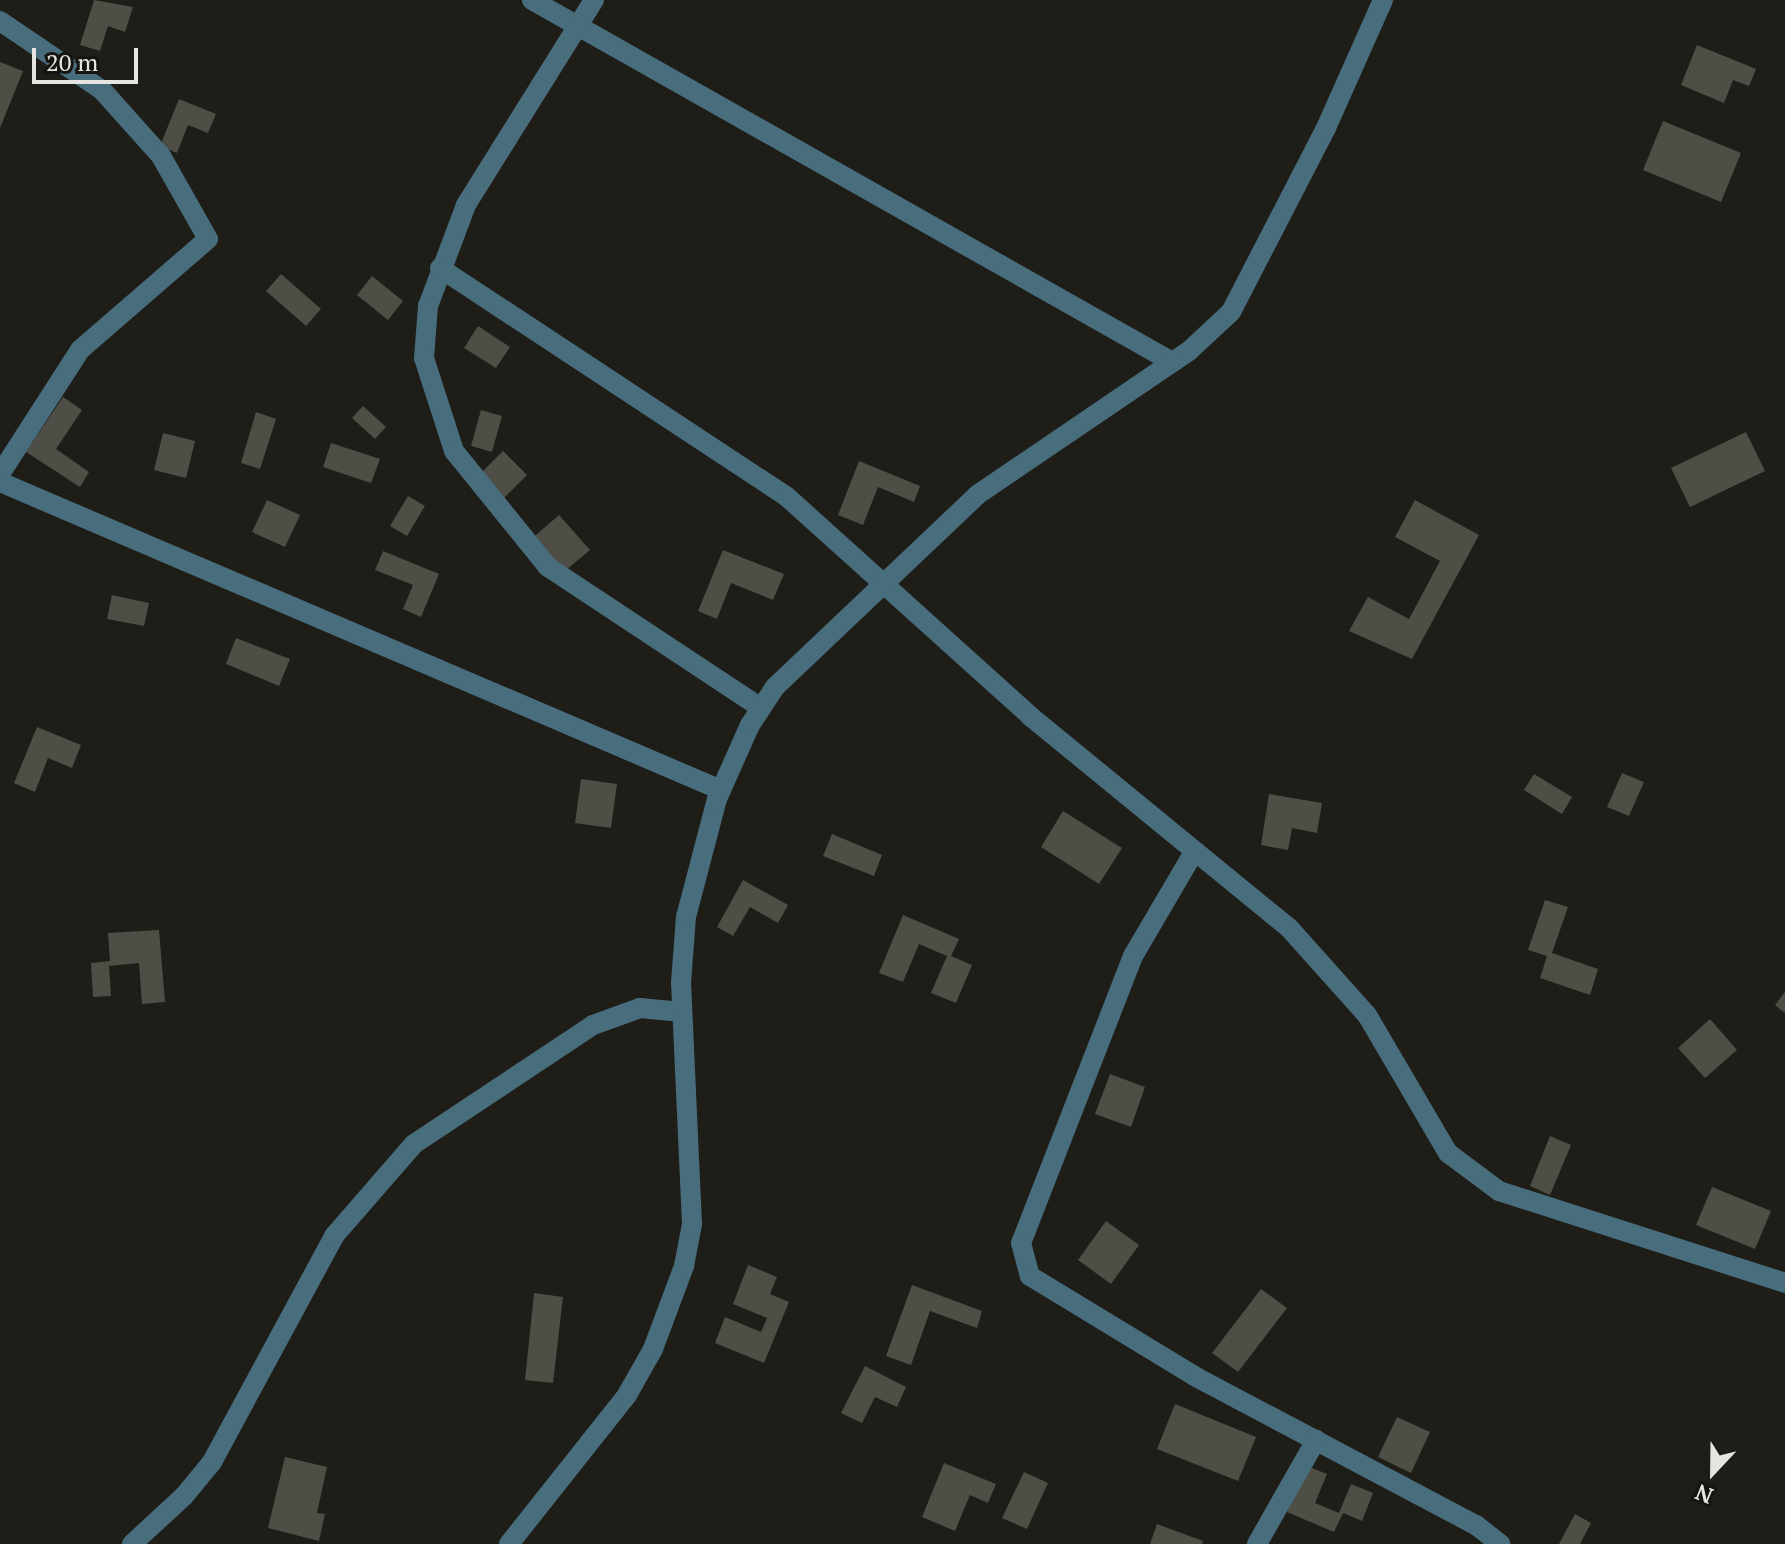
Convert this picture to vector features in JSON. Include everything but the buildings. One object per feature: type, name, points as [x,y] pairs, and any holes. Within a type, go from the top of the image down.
[{"type":"street","points":[[532,0],[1172,362]]},
{"type":"street","points":[[594,0],[466,205],[428,306],[424,358],[454,451],[494,507],[548,567],[577,590],[761,708]]},
{"type":"street","points":[[509,1544],[627,1395],[672,1304],[692,1224],[682,1012],[686,917],[721,790],[761,708],[775,687],[977,495],[1172,362],[1231,312],[1326,128],[1383,0]]},
{"type":"street","points":[[0,21],[102,90],[161,156],[208,239],[80,350],[0,474]]},
{"type":"street","points":[[440,268],[786,496],[880,586],[1194,852],[1290,929],[1367,1015],[1448,1153],[1499,1191],[1785,1283]]},
{"type":"street","points":[[0,482],[721,790]]},
{"type":"street","points":[[1194,852],[1133,956],[1021,1243],[1030,1276],[1196,1377],[1476,1525],[1500,1544]]},
{"type":"street","points":[[132,1544],[212,1462],[334,1236],[414,1144],[593,1025],[640,1008],[682,1012]]},
{"type":"street","points":[[1257,1544],[1316,1440]]}]
